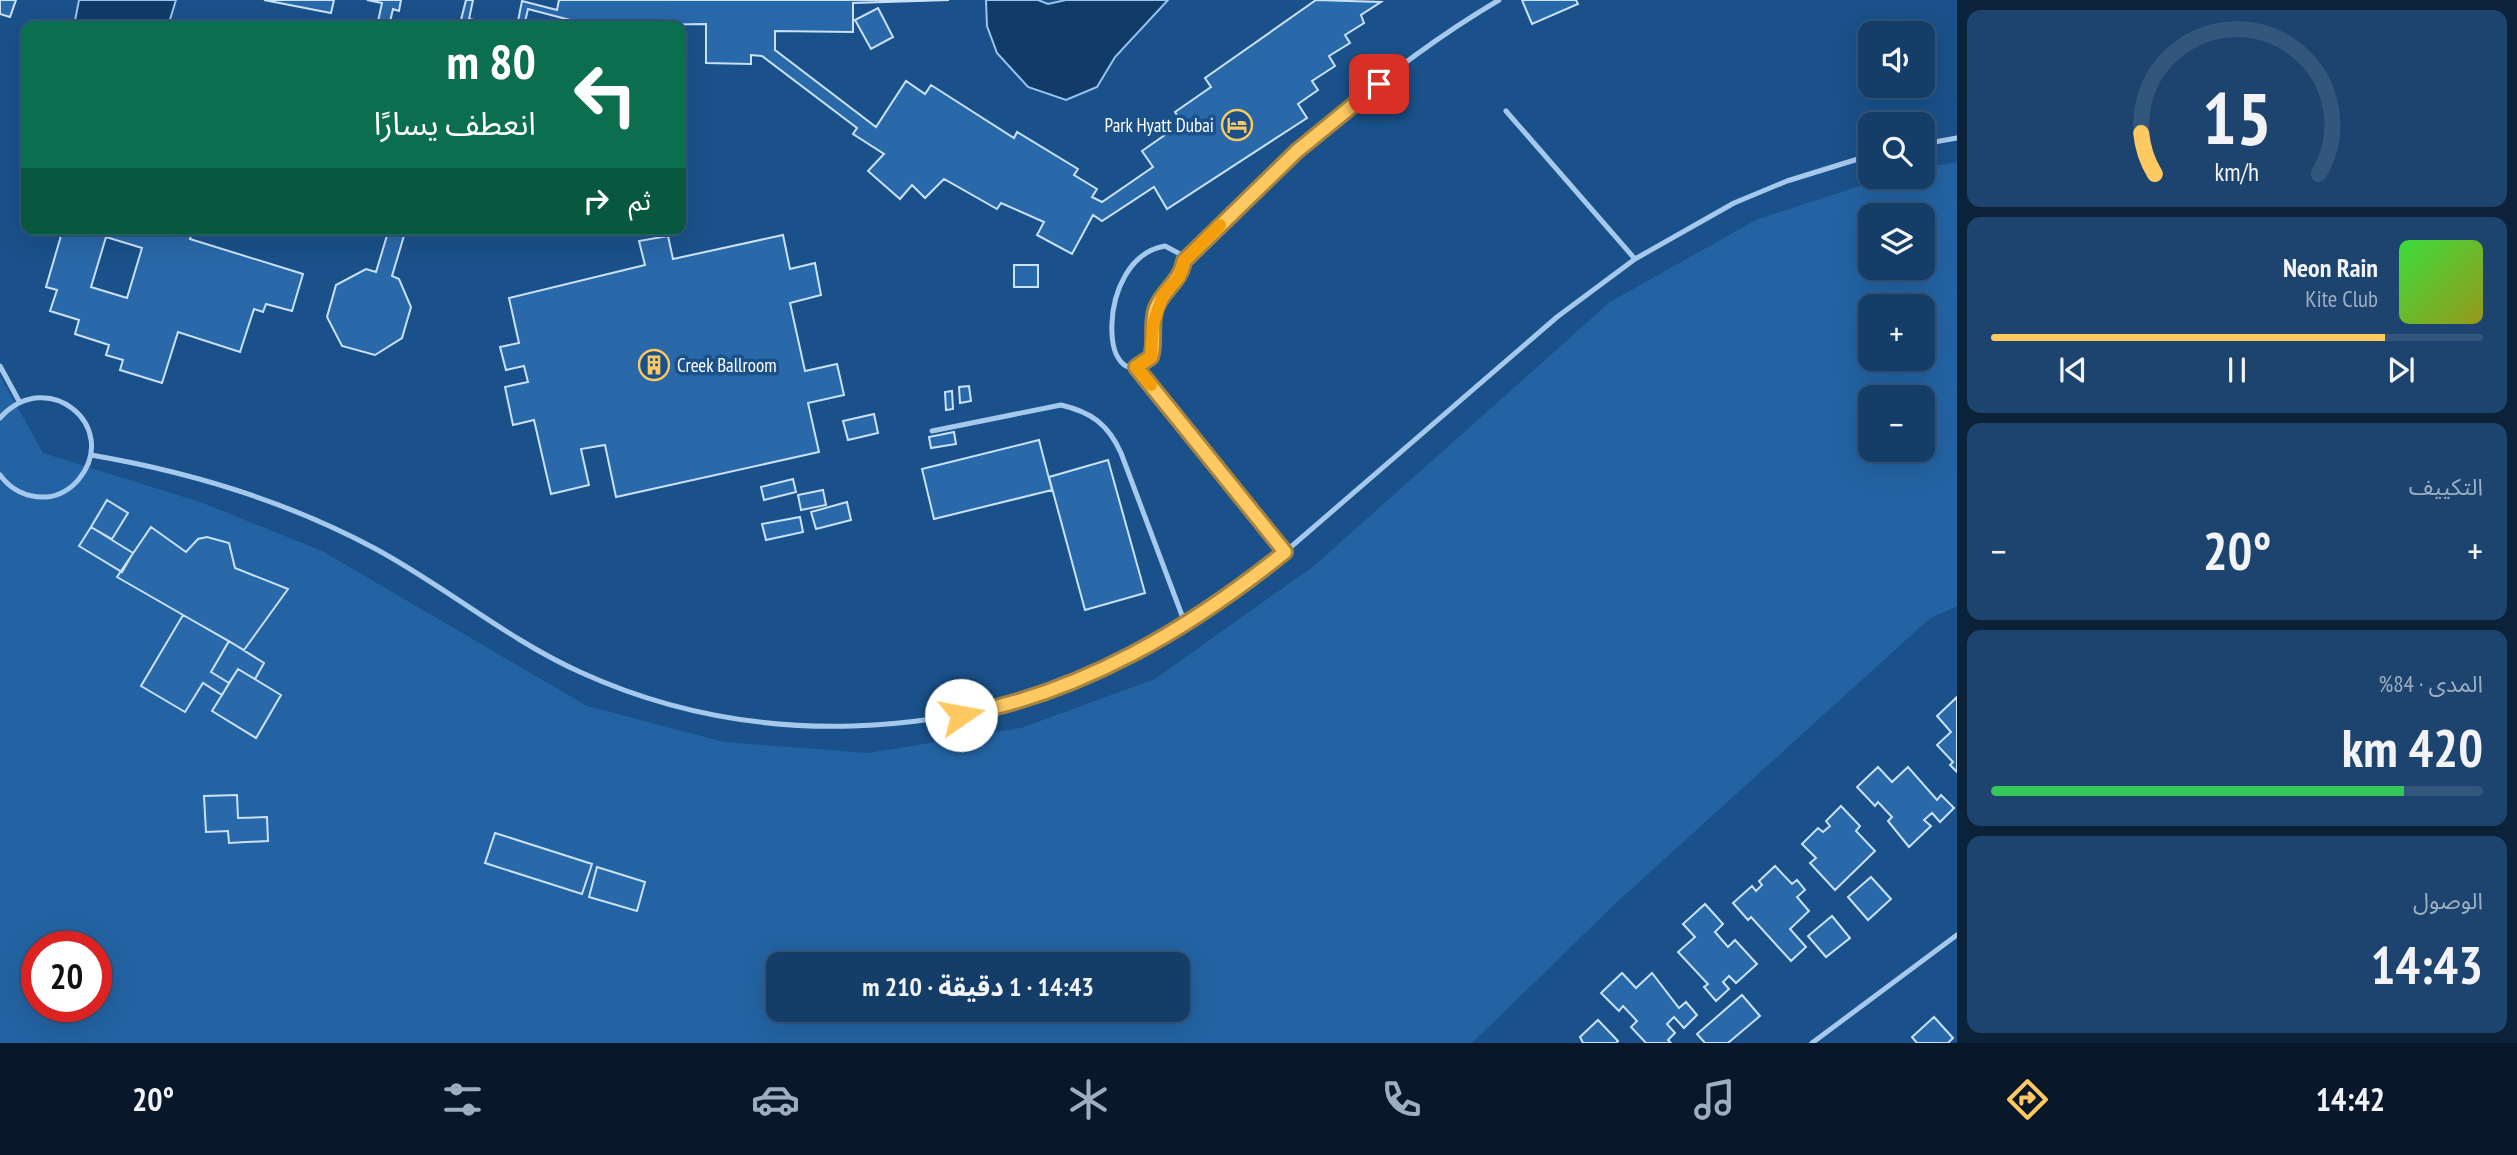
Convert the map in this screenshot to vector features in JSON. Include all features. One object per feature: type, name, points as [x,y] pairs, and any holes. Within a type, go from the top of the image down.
[{"type":"lane","points":[[1136,367],[1151,357],[1156,309],[1163,295],[1179,277],[1184,261],[1297,151],[1358,100],[1421,52],[1499,0]]},
{"type":"lane","points":[[1506,111],[1635,260]]},
{"type":"lane","points":[[1935,142],[1957,138]]},
{"type":"lane","points":[[91,455],[197,477],[266,499],[376,549],[528,646],[582,673],[638,695],[696,711],[755,722],[815,727],[934,721],[988,710],[1060,687],[1125,660],[1186,626],[1237,591],[1285,552],[1558,317],[1635,260],[1734,203],[1787,181],[1858,159]]},
{"type":"lane","points":[[1184,261],[1174,248],[1157,247],[1136,264],[1116,296],[1110,333],[1113,352],[1122,364],[1136,367],[1285,552]]},
{"type":"lane","points":[[0,366],[19,401]]},
{"type":"lane","points":[[0,418],[19,401],[34,397],[65,402],[77,412],[86,425],[91,455],[86,470],[64,492],[49,497],[33,497],[6,483],[0,475]]},
{"type":"lane","points":[[932,431],[1060,405],[1080,409],[1098,419],[1112,434],[1121,453],[1186,626]]},
{"type":"lane","points":[[0,491],[6,483]]},
{"type":"lane","points":[[1812,1043],[1957,935]]},
{"type":"shaded area","points":[[79,0],[176,0],[170,21],[75,21]]},
{"type":"shaded area","points":[[986,0],[1038,0],[1048,4],[1066,0],[1168,0],[1115,57],[1097,87],[1066,100],[1028,87],[997,53],[987,26]]},
{"type":"shaded area","points":[[1957,162],[1957,606],[1929,619],[1616,903],[1472,1043],[0,1043],[0,376],[43,453],[203,503],[322,551],[587,706],[724,742],[868,753],[1021,728],[1155,679],[1314,566],[1610,302],[1756,220],[1858,187],[1858,189],[1935,189],[1935,166]]},
{"type":"building","points":[[0,0],[16,0],[10,17],[0,14]]},
{"type":"building","points":[[264,0],[334,0],[331,13]]},
{"type":"building","points":[[367,0],[401,0],[399,11],[393,9],[390,21],[378,21],[382,3]]},
{"type":"building","points":[[466,0],[473,0],[469,19],[478,21],[461,21]]},
{"type":"building","name":"Park Hyatt Dubai","points":[[559,0],[949,0],[853,3],[853,32],[775,31],[775,50],[876,127],[906,81],[925,94],[931,85],[1014,138],[1017,132],[1078,169],[1074,175],[1097,189],[1092,197],[1102,202],[1153,167],[1142,151],[1182,123],[1175,112],[1211,87],[1205,78],[1316,0],[1381,2],[1361,15],[1364,23],[1345,35],[1350,43],[1329,56],[1335,66],[1312,81],[1318,90],[1298,104],[1307,118],[1167,209],[1154,187],[1102,221],[1093,215],[1072,254],[1037,235],[1044,222],[1001,203],[997,209],[944,179],[925,198],[912,185],[900,199],[868,171],[884,154],[853,134],[857,128],[762,56],[751,55],[751,64],[706,63],[706,24],[686,24],[686,21],[574,21],[528,9],[525,21],[518,21],[522,1],[557,10]]},
{"type":"building","points":[[1522,0],[1576,0],[1578,4],[1532,24]]},
{"type":"building","points":[[878,8],[893,37],[871,49],[855,20]]},
{"type":"building","points":[[61,235],[191,235],[190,239],[303,274],[292,311],[266,304],[263,312],[254,309],[240,352],[178,332],[162,383],[120,370],[123,360],[106,355],[109,345],[75,334],[79,320],[50,311],[57,290],[46,287]],"holes":[[[106,237],[142,248],[127,298],[91,287]]]},
{"type":"building","points":[[387,235],[404,235],[392,276],[399,279],[411,307],[402,338],[375,355],[342,346],[327,317],[336,285],[366,269],[376,272]]},
{"type":"building","name":"Creek Ballroom","points":[[783,235],[790,269],[815,263],[821,295],[790,303],[805,371],[837,364],[844,395],[808,403],[819,452],[616,497],[605,445],[581,449],[589,485],[551,494],[534,420],[513,425],[505,387],[528,382],[524,366],[506,370],[500,347],[519,343],[509,298],[645,265],[639,241],[668,236],[673,259]]},
{"type":"building","points":[[1014,265],[1038,265],[1038,287],[1014,287]]},
{"type":"building","points":[[969,386],[971,401],[960,403],[959,387]]},
{"type":"building","points":[[952,391],[953,409],[946,410],[945,392]]},
{"type":"building","points":[[874,414],[878,433],[848,440],[843,421]]},
{"type":"building","points":[[954,432],[956,444],[931,448],[929,437]]},
{"type":"building","points":[[1039,440],[1052,490],[934,519],[922,469]]},
{"type":"building","points":[[1108,460],[1145,593],[1085,610],[1049,477]]},
{"type":"building","points":[[793,479],[796,492],[764,500],[761,487]]},
{"type":"building","points":[[823,490],[826,505],[801,510],[798,495]]},
{"type":"building","points":[[107,500],[128,513],[112,539],[91,527]]},
{"type":"building","points":[[847,502],[851,520],[816,529],[811,512]]},
{"type":"building","points":[[800,517],[803,532],[766,540],[762,524]]},
{"type":"building","points":[[91,527],[133,553],[122,572],[79,546]]},
{"type":"building","points":[[151,527],[186,552],[198,539],[207,537],[229,543],[235,568],[288,589],[244,650],[117,577]]},
{"type":"building","points":[[183,615],[229,641],[211,672],[229,683],[222,695],[203,683],[185,712],[141,686]]},
{"type":"building","points":[[229,641],[264,663],[255,679],[238,669],[229,683],[211,672]]},
{"type":"building","points":[[238,669],[281,695],[256,738],[212,711]]},
{"type":"building","points":[[1957,697],[1957,772],[1950,765],[1953,762],[1937,745],[1951,732],[1937,716]]},
{"type":"building","points":[[1878,767],[1892,782],[1908,767],[1937,800],[1941,795],[1954,808],[1940,822],[1932,813],[1924,820],[1931,826],[1909,847],[1888,821],[1892,817],[1878,802],[1875,806],[1857,787]]},
{"type":"building","points":[[237,795],[238,818],[267,817],[268,841],[229,843],[228,831],[206,832],[204,796]]},
{"type":"building","points":[[1841,806],[1860,826],[1856,831],[1875,851],[1835,890],[1810,863],[1816,858],[1802,844],[1818,828],[1823,832],[1830,826],[1826,821]]},
{"type":"building","points":[[495,833],[592,864],[582,894],[485,863]]},
{"type":"building","points":[[1775,866],[1792,884],[1797,880],[1805,890],[1797,897],[1809,911],[1790,929],[1806,947],[1791,961],[1751,917],[1748,920],[1733,903],[1752,886],[1756,891],[1762,885],[1759,881]]},
{"type":"building","points":[[597,867],[645,882],[637,911],[589,897]]},
{"type":"building","points":[[1871,877],[1891,899],[1868,920],[1848,897]]},
{"type":"building","points":[[1705,904],[1723,924],[1715,932],[1728,947],[1735,940],[1757,964],[1736,983],[1729,976],[1723,982],[1729,989],[1716,1001],[1704,987],[1708,984],[1678,952],[1695,937],[1683,924]]},
{"type":"building","points":[[1832,916],[1850,938],[1826,957],[1808,936]]},
{"type":"building","points":[[1622,973],[1636,988],[1652,973],[1679,1008],[1686,1002],[1697,1015],[1684,1028],[1674,1017],[1667,1024],[1675,1033],[1668,1040],[1671,1043],[1646,1043],[1631,1027],[1637,1021],[1623,1006],[1619,1011],[1601,993]]},
{"type":"building","points":[[1742,995],[1760,1016],[1728,1043],[1705,1043],[1697,1034]]},
{"type":"building","points":[[1934,1017],[1953,1038],[1948,1043],[1917,1043],[1912,1037]]},
{"type":"building","points":[[1598,1020],[1618,1041],[1616,1043],[1583,1043],[1580,1037]]},
{"type":"slow traffic","points":[[1151,385],[1136,367],[1151,357],[1156,309],[1163,295],[1179,277],[1184,261],[1220,225]]},
{"type":"place","name":"Park Hyatt Dubai","points":[[1237,125]]},
{"type":"place","name":"Creek Ballroom","points":[[654,365]]},
{"type":"route","points":[[961,715],[988,710],[1060,687],[1125,660],[1186,626],[1237,591],[1285,552],[1136,367],[1151,357],[1156,309],[1163,295],[1179,277],[1184,261],[1297,151],[1379,84]]}]
